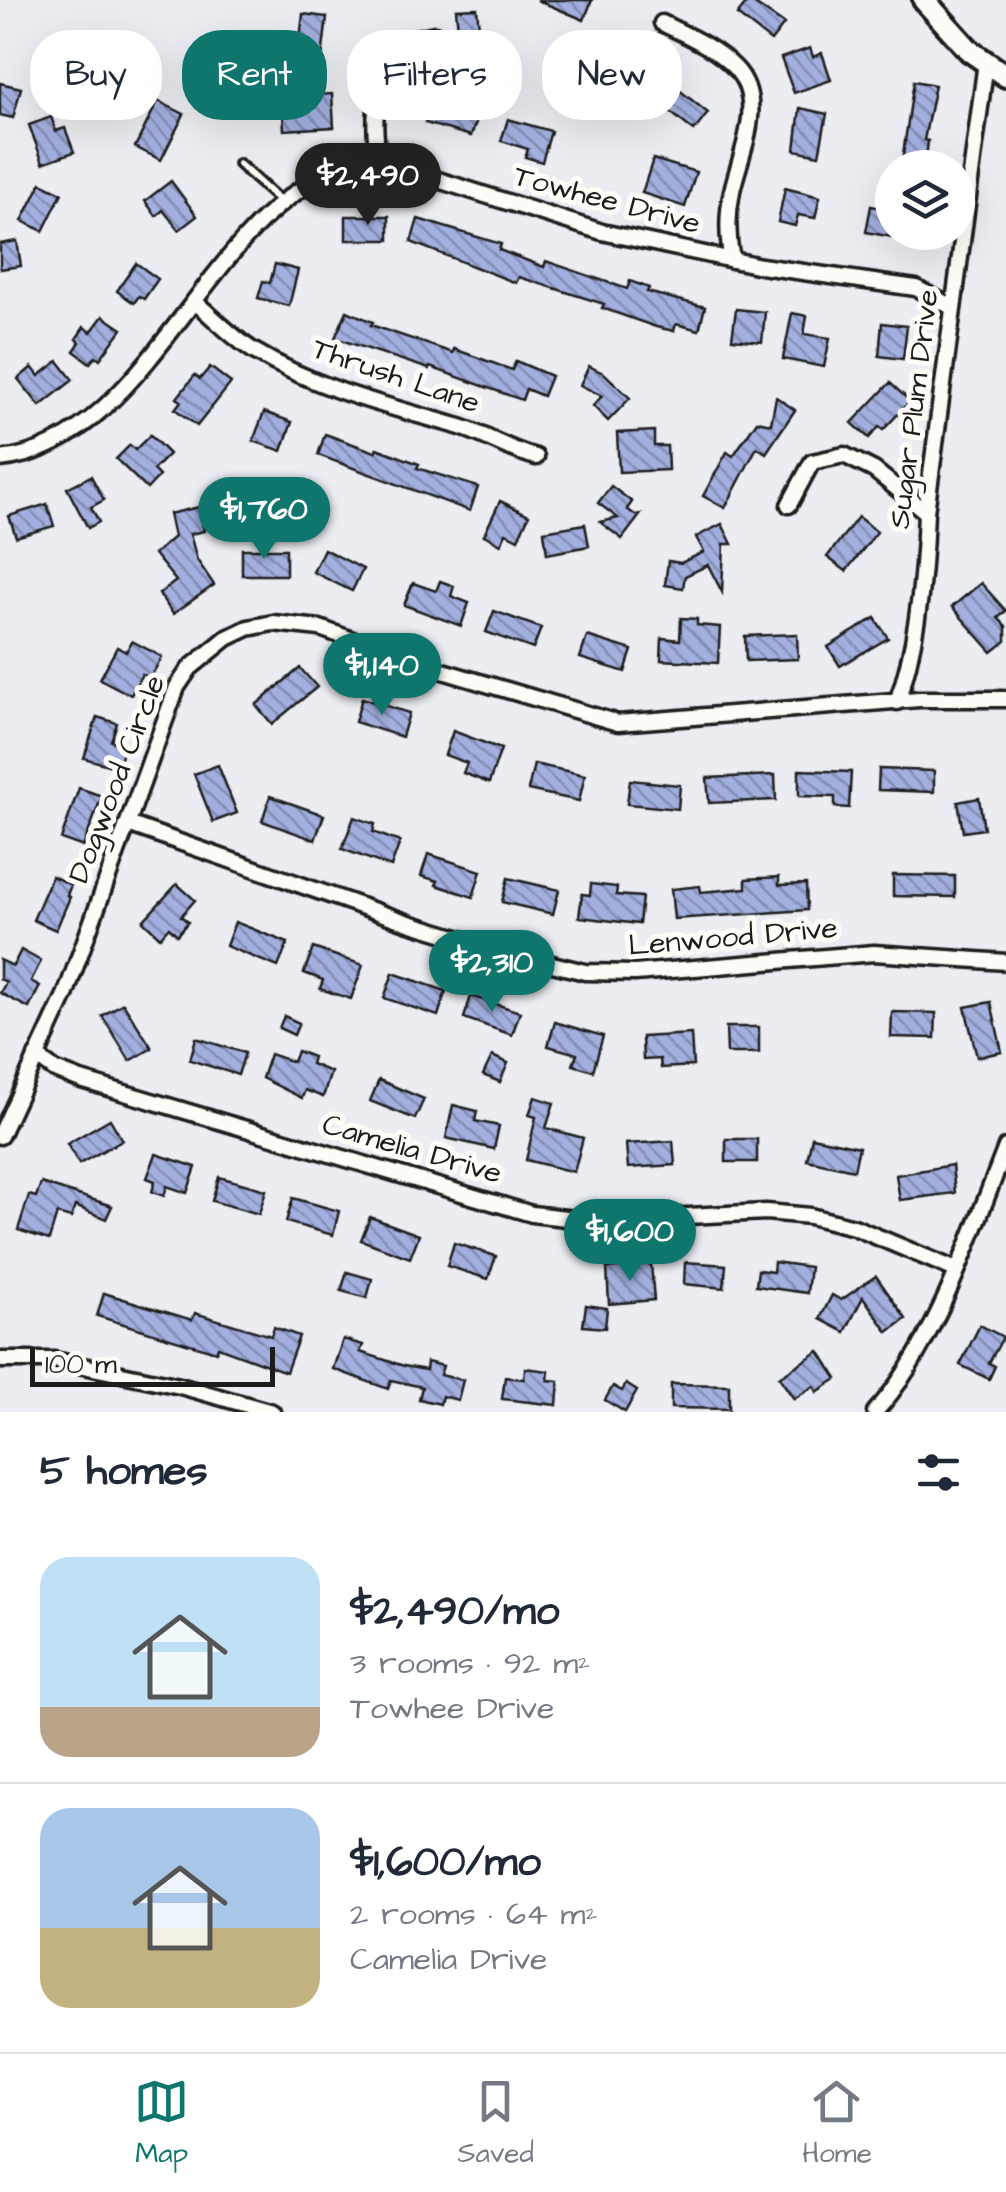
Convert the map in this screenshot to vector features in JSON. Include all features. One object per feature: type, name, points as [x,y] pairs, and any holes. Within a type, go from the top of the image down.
[{"type":"main road","points":[[924,0],[970,50],[1006,76]]},
{"type":"street","points":[[662,22],[726,60],[744,80],[751,103],[728,218],[732,260]]},
{"type":"street","name":"Sugar Plum Drive","points":[[897,702],[908,671],[925,558],[926,512],[986,62]]},
{"type":"street","points":[[376,120],[380,169]]},
{"type":"street","name":"Towhee Drive","points":[[0,459],[59,440],[102,410],[260,224],[282,203],[330,176],[380,169],[436,178],[602,232],[732,260],[916,288],[952,306]]},
{"type":"street","name":"Thrush Lane","points":[[195,302],[244,344],[282,366],[372,404],[458,426],[495,439],[514,452],[536,457]]},
{"type":"street","points":[[789,505],[812,462],[844,455],[874,470],[926,512]]},
{"type":"street","name":"Dogwood Circle","points":[[0,1136],[66,993],[177,687],[190,668],[227,638],[248,628],[273,623],[320,628],[416,663],[618,722],[897,702],[1006,699]]},
{"type":"street","name":"Lenwood Drive","points":[[128,824],[409,922],[511,954],[586,972],[635,973],[874,954],[1006,962]]},
{"type":"street","name":"Camelia Drive","points":[[36,1056],[55,1070],[81,1080],[532,1214],[591,1221],[752,1212],[810,1216],[854,1227],[956,1270]]},
{"type":"street","points":[[875,1412],[906,1374],[956,1270],[1006,1146]]},
{"type":"street","points":[[0,1360],[54,1360],[180,1386],[272,1412]]},
{"type":"lane","points":[[240,164],[282,203]]},
{"type":"building","points":[[537,0],[592,0],[584,20]]},
{"type":"building","points":[[749,0],[784,24],[771,41],[737,15]]},
{"type":"building","points":[[477,8],[479,30],[458,30],[456,9]]},
{"type":"building","points":[[303,14],[327,17],[325,30],[301,30]]},
{"type":"building","points":[[810,48],[813,57],[822,53],[831,80],[794,93],[781,58]]},
{"type":"building","points":[[914,81],[935,85],[924,140],[928,141],[927,150],[904,150]]},
{"type":"building","points":[[0,83],[21,88],[13,118],[0,115]]},
{"type":"building","points":[[682,92],[708,113],[694,131],[680,120]]},
{"type":"building","points":[[327,94],[332,94],[334,127],[284,130],[283,120],[327,120]]},
{"type":"building","points":[[162,103],[182,113],[161,160],[135,147],[148,120],[162,120]]},
{"type":"building","points":[[800,108],[827,114],[819,155],[795,150]]},
{"type":"building","points":[[52,120],[56,131],[65,128],[74,152],[43,163],[29,125]]},
{"type":"building","points":[[426,120],[477,120],[471,136],[425,123]]},
{"type":"building","points":[[508,120],[551,131],[542,162],[525,157],[528,149],[501,141]]},
{"type":"building","points":[[653,159],[696,172],[685,207],[642,193]]},
{"type":"building","points":[[171,181],[197,216],[179,230],[163,210],[156,216],[145,201]]},
{"type":"building","points":[[41,183],[62,193],[43,231],[22,221]]},
{"type":"building","points":[[785,188],[820,197],[815,218],[798,215],[795,226],[778,222]]},
{"type":"building","points":[[871,206],[875,207],[875,234],[866,232]]},
{"type":"building","points":[[346,216],[389,216],[389,240],[346,240]]},
{"type":"building","points":[[418,219],[501,244],[499,250],[544,267],[546,261],[627,289],[630,281],[649,288],[647,292],[705,307],[699,330],[676,324],[674,331],[656,327],[602,308],[604,304],[519,277],[516,283],[411,242]]},
{"type":"building","points":[[17,241],[21,266],[0,269],[0,244]]},
{"type":"building","points":[[136,263],[158,279],[144,299],[139,296],[134,303],[117,291]]},
{"type":"building","points":[[275,264],[298,270],[289,306],[258,298],[263,281],[270,283]]},
{"type":"building","points":[[736,309],[765,312],[762,342],[732,339]]},
{"type":"building","points":[[347,311],[373,322],[371,325],[453,353],[454,349],[512,370],[516,361],[551,376],[543,396],[526,389],[522,400],[335,338]]},
{"type":"building","points":[[792,313],[807,316],[804,334],[830,338],[824,367],[783,359]]},
{"type":"building","points":[[103,316],[122,329],[100,359],[96,356],[90,363],[74,351],[80,342],[76,339],[84,327],[91,332]]},
{"type":"building","points":[[882,323],[907,326],[903,359],[879,356]]},
{"type":"building","points":[[58,361],[73,380],[40,406],[18,379],[32,367],[39,376]]},
{"type":"building","points":[[589,366],[605,374],[630,398],[608,421],[593,406],[602,396],[580,385]]},
{"type":"building","points":[[210,367],[231,383],[197,426],[175,409],[181,401],[177,398],[195,375],[200,379]]},
{"type":"building","points":[[890,383],[910,401],[883,430],[879,427],[869,438],[852,423]]},
{"type":"building","points":[[776,397],[795,410],[766,453],[757,447],[725,508],[703,496],[727,452],[733,456],[757,421],[771,424]]},
{"type":"building","points":[[264,412],[292,422],[282,451],[253,441]]},
{"type":"building","points":[[654,431],[654,446],[667,446],[668,470],[619,472],[617,433]]},
{"type":"building","points":[[325,434],[375,452],[377,448],[419,464],[417,468],[478,487],[470,511],[318,455]]},
{"type":"building","points":[[150,435],[169,454],[153,470],[159,476],[147,489],[116,459],[130,445],[135,450]]},
{"type":"building","points":[[91,476],[104,500],[91,507],[99,522],[88,528],[67,488]]},
{"type":"building","points":[[611,486],[632,502],[627,509],[641,514],[622,539],[600,522],[618,518],[598,503]]},
{"type":"building","points":[[500,501],[529,515],[518,539],[506,533],[501,544],[484,535]]},
{"type":"building","points":[[47,504],[54,526],[16,537],[9,516]]},
{"type":"building","points":[[199,507],[204,531],[190,534],[197,560],[214,585],[173,614],[159,594],[176,581],[154,554],[174,537],[169,514]]},
{"type":"building","points":[[858,517],[877,532],[846,571],[827,557]]},
{"type":"building","points":[[585,524],[589,546],[547,554],[544,531]]},
{"type":"building","points":[[722,524],[732,544],[724,544],[722,592],[708,565],[685,576],[683,588],[665,585],[668,561],[681,563],[704,552],[696,537]]},
{"type":"building","points":[[242,549],[286,549],[286,575],[242,575]]},
{"type":"building","points":[[324,549],[363,569],[352,591],[313,572]]},
{"type":"building","points":[[440,581],[454,586],[451,596],[469,603],[461,626],[404,605],[413,583],[436,591]]},
{"type":"building","points":[[981,583],[1006,611],[998,618],[1006,626],[1006,641],[992,652],[952,607]]},
{"type":"building","points":[[494,611],[541,628],[533,649],[486,632]]},
{"type":"building","points":[[681,618],[697,619],[697,625],[720,627],[718,663],[661,660],[662,638],[680,640]]},
{"type":"building","points":[[875,618],[888,638],[840,666],[828,647]]},
{"type":"building","points":[[797,634],[798,659],[746,661],[745,636]]},
{"type":"building","points":[[587,636],[632,650],[625,672],[580,658]]},
{"type":"building","points":[[132,641],[162,657],[150,678],[142,674],[131,695],[100,679],[117,647],[126,652]]},
{"type":"building","points":[[300,668],[317,687],[272,724],[256,705]]},
{"type":"building","points":[[362,698],[409,713],[402,737],[355,722]]},
{"type":"building","points":[[97,717],[117,723],[111,741],[125,745],[118,768],[84,758]]},
{"type":"building","points":[[453,731],[501,749],[489,783],[463,773],[467,763],[445,755]]},
{"type":"building","points":[[534,764],[585,775],[579,801],[528,790]]},
{"type":"building","points":[[218,765],[237,813],[213,822],[194,774]]},
{"type":"building","points":[[879,769],[934,771],[934,792],[878,790]]},
{"type":"building","points":[[799,770],[851,772],[849,808],[835,807],[835,797],[799,796]]},
{"type":"building","points":[[775,775],[776,800],[709,803],[707,778]]},
{"type":"building","points":[[630,780],[680,785],[678,809],[627,804]]},
{"type":"building","points":[[79,788],[102,796],[83,847],[61,839]]},
{"type":"building","points":[[270,796],[324,815],[315,840],[262,821]]},
{"type":"building","points":[[979,798],[984,829],[963,832],[958,802]]},
{"type":"building","points":[[354,817],[375,824],[373,832],[400,842],[391,867],[342,849]]},
{"type":"building","points":[[428,854],[481,871],[473,897],[421,876]]},
{"type":"building","points":[[893,875],[955,876],[955,897],[893,896]]},
{"type":"building","points":[[52,876],[71,885],[56,930],[33,920]]},
{"type":"building","points":[[779,877],[779,885],[806,884],[807,910],[674,919],[671,889],[700,886],[701,892],[746,888],[746,879]]},
{"type":"building","points":[[508,878],[559,890],[553,914],[502,902]]},
{"type":"building","points":[[177,884],[195,900],[181,916],[188,922],[177,935],[169,927],[160,937],[143,921]]},
{"type":"building","points":[[591,884],[617,887],[616,895],[642,897],[639,924],[579,917],[582,894],[590,895]]},
{"type":"building","points":[[235,922],[288,943],[278,967],[226,946]]},
{"type":"building","points":[[313,948],[363,965],[351,999],[320,989],[323,980],[304,973]]},
{"type":"building","points":[[21,950],[41,961],[31,981],[40,986],[29,1008],[0,993],[6,982],[0,979],[0,960],[13,966]]},
{"type":"building","points":[[393,973],[446,991],[438,1016],[384,998]]},
{"type":"building","points":[[471,996],[520,1012],[512,1035],[464,1018]]},
{"type":"building","points":[[991,1002],[1002,1052],[977,1057],[965,1007]]},
{"type":"building","points":[[123,1003],[152,1048],[130,1061],[102,1016]]},
{"type":"building","points":[[892,1012],[936,1013],[935,1038],[891,1037]]},
{"type":"building","points":[[284,1016],[299,1023],[294,1035],[279,1028]]},
{"type":"building","points":[[555,1022],[603,1036],[593,1071],[573,1065],[577,1054],[548,1046]]},
{"type":"building","points":[[726,1027],[759,1027],[759,1053],[727,1053]]},
{"type":"building","points":[[691,1034],[693,1066],[661,1068],[660,1059],[643,1060],[642,1037]]},
{"type":"building","points":[[196,1038],[245,1053],[238,1075],[190,1060]]},
{"type":"building","points":[[297,1051],[313,1057],[311,1064],[331,1072],[323,1097],[305,1090],[302,1098],[262,1078],[270,1054],[293,1062]]},
{"type":"building","points":[[492,1056],[508,1063],[500,1082],[483,1075]]},
{"type":"building","points":[[379,1080],[424,1099],[415,1119],[370,1101]]},
{"type":"building","points":[[535,1097],[554,1103],[546,1128],[583,1138],[574,1172],[526,1160],[536,1117],[529,1115]]},
{"type":"building","points":[[453,1105],[477,1111],[475,1121],[499,1126],[494,1149],[446,1138]]},
{"type":"building","points":[[110,1119],[122,1140],[79,1164],[67,1144]]},
{"type":"building","points":[[812,1137],[859,1147],[854,1170],[807,1160]]},
{"type":"building","points":[[726,1139],[757,1139],[757,1162],[726,1162]]},
{"type":"building","points":[[673,1141],[675,1165],[628,1168],[626,1144]]},
{"type":"building","points":[[156,1154],[196,1167],[187,1193],[167,1186],[164,1196],[152,1192],[155,1181],[147,1178]]},
{"type":"building","points":[[952,1165],[955,1193],[900,1200],[896,1175]]},
{"type":"building","points":[[219,1177],[266,1190],[259,1214],[212,1201]]},
{"type":"building","points":[[41,1183],[112,1206],[106,1219],[75,1206],[71,1218],[57,1214],[49,1240],[18,1230],[29,1195],[36,1197]]},
{"type":"building","points":[[293,1198],[339,1211],[333,1235],[286,1222]]},
{"type":"building","points":[[370,1217],[419,1235],[410,1258],[361,1240]]},
{"type":"building","points":[[454,1243],[496,1256],[488,1279],[447,1266]]},
{"type":"building","points":[[685,1262],[726,1265],[724,1288],[684,1284]]},
{"type":"building","points":[[774,1262],[810,1267],[807,1293],[756,1286],[758,1270],[773,1272]]},
{"type":"building","points":[[651,1264],[654,1300],[609,1304],[607,1268]]},
{"type":"building","points":[[347,1272],[372,1279],[367,1298],[341,1291]]},
{"type":"building","points":[[876,1276],[906,1319],[888,1332],[863,1297],[845,1332],[820,1319],[832,1295],[841,1300]]},
{"type":"building","points":[[104,1293],[192,1320],[195,1313],[271,1336],[274,1327],[299,1336],[286,1372],[218,1347],[216,1352],[97,1316]]},
{"type":"building","points":[[586,1305],[607,1308],[605,1328],[583,1326]]},
{"type":"building","points":[[980,1325],[1003,1337],[989,1363],[995,1366],[989,1379],[960,1365]]},
{"type":"building","points":[[343,1339],[363,1345],[360,1352],[404,1366],[426,1370],[427,1362],[443,1366],[440,1375],[463,1380],[458,1400],[442,1396],[440,1404],[419,1399],[422,1387],[391,1380],[388,1389],[333,1369]]},
{"type":"building","points":[[819,1351],[837,1379],[817,1392],[814,1386],[794,1399],[779,1377]]},
{"type":"building","points":[[525,1368],[549,1371],[548,1380],[559,1381],[557,1405],[502,1399],[505,1377],[524,1379]]},
{"type":"building","points":[[626,1384],[637,1391],[625,1412],[605,1400],[613,1386],[622,1391]]},
{"type":"building","points":[[671,1384],[729,1385],[729,1409],[671,1408]]}]
